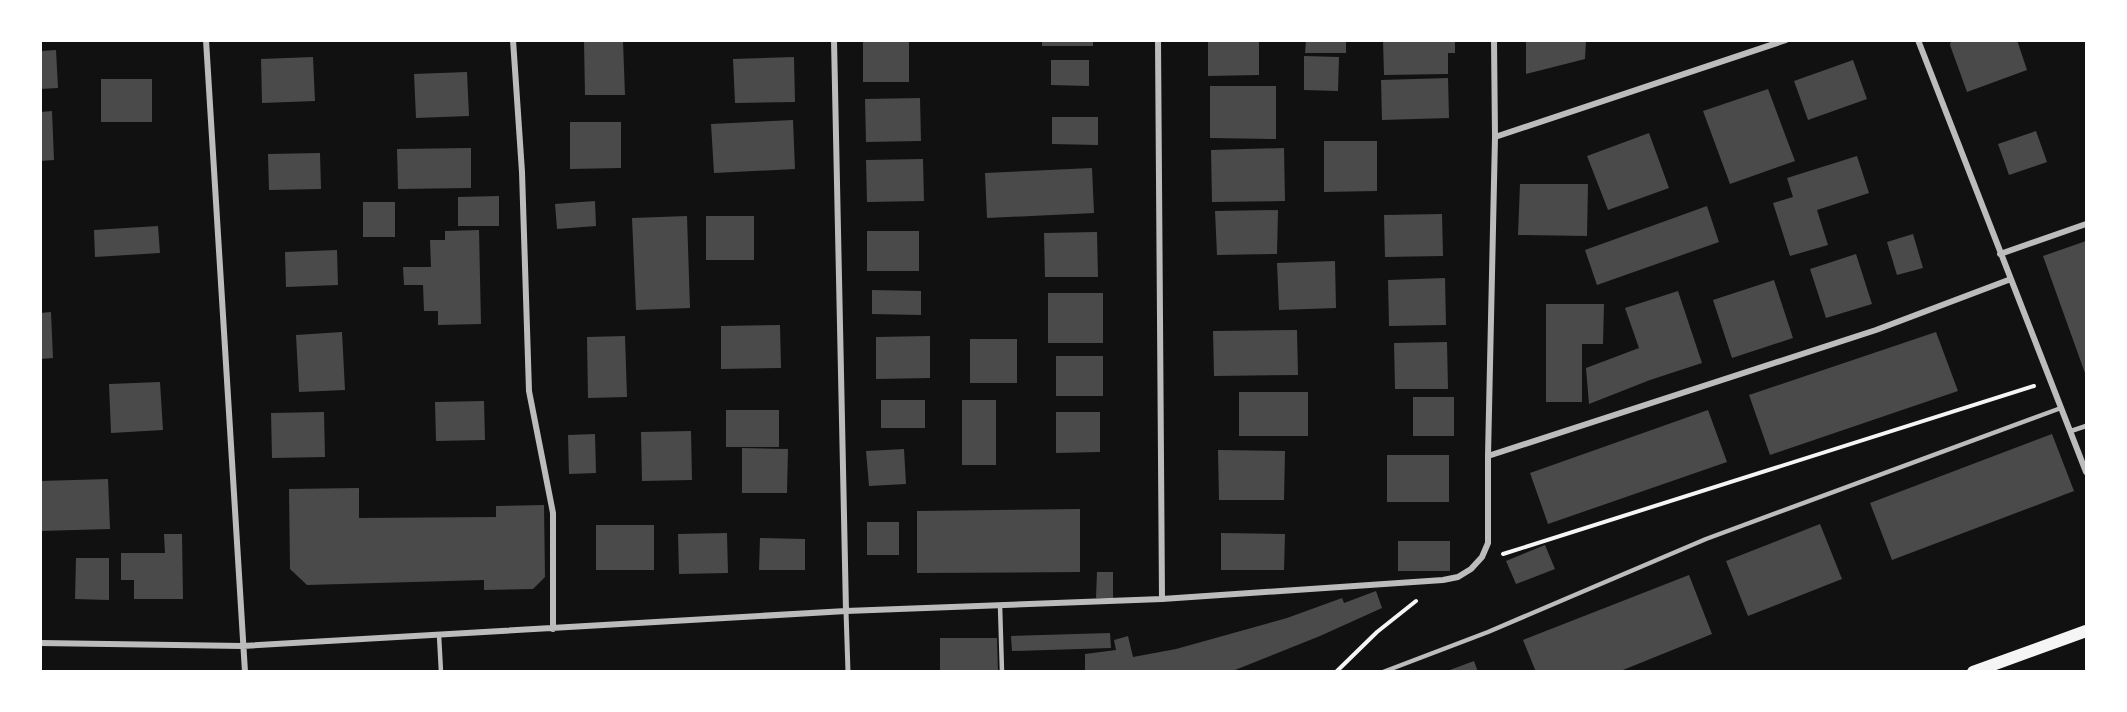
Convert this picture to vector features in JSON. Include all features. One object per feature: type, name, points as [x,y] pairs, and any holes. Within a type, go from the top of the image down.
[{"type":"main road","points":[[1973,672],[2086,631]]},
{"type":"street","points":[[206,40],[244,672]]},
{"type":"street","points":[[513,40],[522,172],[529,392],[553,513],[553,629]]},
{"type":"street","points":[[834,40],[848,672]]},
{"type":"street","points":[[1158,40],[1162,599]]},
{"type":"street","points":[[40,643],[243,646],[846,611],[1162,599],[1443,580],[1458,577],[1477,563],[1488,543],[1495,137],[1494,40]]},
{"type":"street","points":[[1495,137],[1786,40]]},
{"type":"street","points":[[1918,40],[2086,472]]},
{"type":"street","points":[[2000,254],[2086,224]]},
{"type":"street","points":[[1488,456],[1876,330],[2011,279]]},
{"type":"lane","points":[[1383,672],[1488,632],[1706,539],[2061,408]]},
{"type":"lane","points":[[2071,431],[2086,426]]},
{"type":"lane","points":[[1000,605],[1002,672]]},
{"type":"lane","points":[[439,635],[441,672]]},
{"type":"path","points":[[1477,563],[2051,380]]},
{"type":"path","points":[[1336,672],[1377,632],[1443,580]]},
{"type":"building","points":[[863,40],[909,40],[909,82],[863,82]]},
{"type":"building","points":[[1042,40],[1093,40],[1093,46],[1042,46]]},
{"type":"building","points":[[1208,40],[1259,40],[1259,75],[1208,76]]},
{"type":"building","points":[[1306,40],[1346,40],[1346,53],[1305,53]]},
{"type":"building","points":[[1383,40],[1455,40],[1455,53],[1448,53],[1448,74],[1384,75]]},
{"type":"building","points":[[1526,40],[1586,40],[1585,59],[1526,74]]},
{"type":"building","points":[[1951,40],[2017,40],[2027,70],[1967,92],[1950,45]]},
{"type":"building","points":[[623,41],[625,95],[585,95],[584,42]]},
{"type":"building","points":[[56,50],[58,88],[40,89],[40,51]]},
{"type":"building","points":[[1304,56],[1339,57],[1338,91],[1304,90]]},
{"type":"building","points":[[313,57],[315,101],[262,103],[261,59]]},
{"type":"building","points":[[794,57],[795,102],[735,103],[733,59]]},
{"type":"building","points":[[1051,60],[1089,60],[1089,86],[1051,85]]},
{"type":"building","points":[[1853,60],[1867,99],[1808,120],[1794,81]]},
{"type":"building","points":[[467,72],[469,116],[416,118],[414,74]]},
{"type":"building","points":[[1448,78],[1449,118],[1382,120],[1381,80]]},
{"type":"building","points":[[101,79],[152,79],[152,122],[101,122]]},
{"type":"building","points":[[1210,86],[1276,86],[1276,139],[1210,138]]},
{"type":"building","points":[[1768,89],[1795,161],[1730,184],[1703,111]]},
{"type":"building","points":[[920,98],[921,141],[866,142],[865,99]]},
{"type":"building","points":[[52,111],[54,160],[40,161],[40,112]]},
{"type":"building","points":[[1052,117],[1098,117],[1098,145],[1052,144]]},
{"type":"building","points":[[793,120],[795,169],[714,173],[711,124]]},
{"type":"building","points":[[570,122],[621,122],[621,168],[570,169]]},
{"type":"building","points":[[2036,131],[2047,162],[2009,175],[1998,144]]},
{"type":"building","points":[[1649,133],[1669,188],[1608,210],[1587,156]]},
{"type":"building","points":[[1324,141],[1377,141],[1377,191],[1324,192]]},
{"type":"building","points":[[471,148],[471,188],[398,189],[397,149]]},
{"type":"building","points":[[1284,148],[1285,201],[1212,202],[1211,150]]},
{"type":"building","points":[[320,153],[321,189],[269,190],[268,154]]},
{"type":"building","points":[[1857,156],[1869,193],[1817,210],[1828,245],[1790,256],[1773,203],[1793,197],[1787,178]]},
{"type":"building","points":[[923,159],[924,201],[867,202],[866,160]]},
{"type":"building","points":[[1092,168],[1094,213],[987,218],[985,173]]},
{"type":"building","points":[[1520,184],[1588,184],[1587,236],[1518,235]]},
{"type":"building","points":[[499,196],[499,226],[458,226],[458,197]]},
{"type":"building","points":[[595,201],[596,226],[557,229],[555,204]]},
{"type":"building","points":[[363,202],[395,202],[395,237],[363,237]]},
{"type":"building","points":[[1707,206],[1719,242],[1597,285],[1585,250]]},
{"type":"building","points":[[1278,210],[1277,254],[1217,255],[1215,211]]},
{"type":"building","points":[[1442,214],[1443,256],[1385,257],[1384,215]]},
{"type":"building","points":[[687,216],[690,308],[636,310],[632,218]]},
{"type":"building","points":[[706,216],[754,216],[754,260],[706,260]]},
{"type":"building","points":[[158,226],[160,253],[95,257],[94,230]]},
{"type":"building","points":[[479,230],[481,324],[438,325],[438,311],[424,311],[423,285],[404,285],[403,267],[431,267],[430,240],[445,240],[445,231]]},
{"type":"building","points":[[867,231],[919,231],[919,271],[867,271]]},
{"type":"building","points":[[1097,232],[1098,277],[1045,277],[1044,233]]},
{"type":"building","points":[[1913,234],[1923,268],[1897,275],[1887,242]]},
{"type":"building","points":[[2086,241],[2086,376],[2043,256]]},
{"type":"building","points":[[337,250],[338,285],[286,287],[285,252]]},
{"type":"building","points":[[1856,254],[1872,304],[1826,318],[1810,269]]},
{"type":"building","points":[[1335,261],[1336,308],[1279,310],[1277,263]]},
{"type":"building","points":[[1445,278],[1446,325],[1389,326],[1388,280]]},
{"type":"building","points":[[1774,280],[1793,338],[1732,358],[1713,300]]},
{"type":"building","points":[[872,290],[921,291],[921,315],[872,314]]},
{"type":"building","points":[[1678,291],[1702,363],[1589,404],[1586,368],[1639,348],[1625,308]]},
{"type":"building","points":[[1048,293],[1103,293],[1103,343],[1048,343]]},
{"type":"building","points":[[1546,304],[1604,304],[1603,344],[1582,344],[1582,402],[1546,402]]},
{"type":"building","points":[[51,312],[53,358],[40,359],[40,313]]},
{"type":"building","points":[[780,325],[781,368],[721,369],[721,326]]},
{"type":"building","points":[[1297,330],[1298,375],[1214,376],[1213,331]]},
{"type":"building","points":[[342,332],[345,390],[299,392],[296,335]]},
{"type":"building","points":[[1936,332],[1958,391],[1770,455],[1749,395]]},
{"type":"building","points":[[625,336],[627,397],[588,398],[587,337]]},
{"type":"building","points":[[930,336],[930,378],[876,379],[876,337]]},
{"type":"building","points":[[970,339],[1017,339],[1017,383],[970,383]]},
{"type":"building","points":[[1447,342],[1448,389],[1395,389],[1394,343]]},
{"type":"building","points":[[1056,356],[1103,356],[1103,396],[1056,396]]},
{"type":"building","points":[[160,382],[163,430],[111,433],[109,384]]},
{"type":"building","points":[[1239,392],[1308,392],[1308,436],[1239,436]]},
{"type":"building","points":[[1413,397],[1454,397],[1454,436],[1413,436]]},
{"type":"building","points":[[881,400],[925,400],[925,428],[881,428]]},
{"type":"building","points":[[962,400],[996,400],[996,465],[962,465]]},
{"type":"building","points":[[484,401],[485,440],[436,441],[435,402]]},
{"type":"building","points":[[726,410],[779,410],[779,447],[726,447]]},
{"type":"building","points":[[1708,410],[1727,462],[1548,524],[1530,473]]},
{"type":"building","points":[[324,412],[325,457],[272,458],[271,413]]},
{"type":"building","points":[[1056,412],[1100,412],[1100,452],[1056,453]]},
{"type":"building","points":[[691,431],[692,480],[642,481],[641,432]]},
{"type":"building","points":[[595,434],[596,473],[569,474],[568,435]]},
{"type":"building","points":[[2052,434],[2074,491],[1892,560],[1870,503]]},
{"type":"building","points":[[742,448],[788,449],[787,493],[742,493]]},
{"type":"building","points":[[904,449],[906,484],[869,486],[866,451]]},
{"type":"building","points":[[1218,450],[1285,451],[1284,500],[1219,500]]},
{"type":"building","points":[[1387,455],[1449,455],[1449,502],[1387,502]]},
{"type":"building","points":[[108,479],[110,529],[40,531],[40,481]]},
{"type":"building","points":[[359,488],[359,518],[496,517],[496,506],[544,505],[545,577],[533,589],[484,590],[484,580],[307,585],[290,569],[289,489]]},
{"type":"building","points":[[1080,509],[1080,572],[917,573],[917,511]]},
{"type":"building","points":[[867,522],[899,522],[899,555],[867,555]]},
{"type":"building","points":[[1820,524],[1842,579],[1748,616],[1726,561]]},
{"type":"building","points":[[596,525],[654,525],[654,570],[596,570]]},
{"type":"building","points":[[727,533],[728,573],[679,574],[678,534]]},
{"type":"building","points":[[1221,533],[1285,534],[1284,570],[1221,570]]},
{"type":"building","points":[[164,534],[182,534],[183,599],[134,599],[134,580],[121,580],[121,553],[165,553]]},
{"type":"building","points":[[760,538],[805,539],[805,570],[759,570]]},
{"type":"building","points":[[1398,541],[1450,541],[1450,571],[1398,571]]},
{"type":"building","points":[[1545,545],[1555,569],[1516,584],[1506,561]]},
{"type":"building","points":[[76,558],[109,558],[109,600],[75,599]]},
{"type":"building","points":[[1097,572],[1113,572],[1113,598],[1096,598]]},
{"type":"building","points":[[1689,575],[1712,634],[1618,672],[1536,672],[1523,640]]},
{"type":"building","points":[[1376,591],[1382,608],[1230,672],[1085,672],[1085,654],[1116,650],[1114,640],[1128,636],[1133,657],[1176,649],[1287,618],[1342,598],[1344,603]]},
{"type":"building","points":[[1110,633],[1111,648],[1012,651],[1011,636]]},
{"type":"building","points":[[940,638],[997,638],[998,672],[940,672]]},
{"type":"building","points":[[1474,661],[1478,672],[1447,672],[1447,671]]}]
